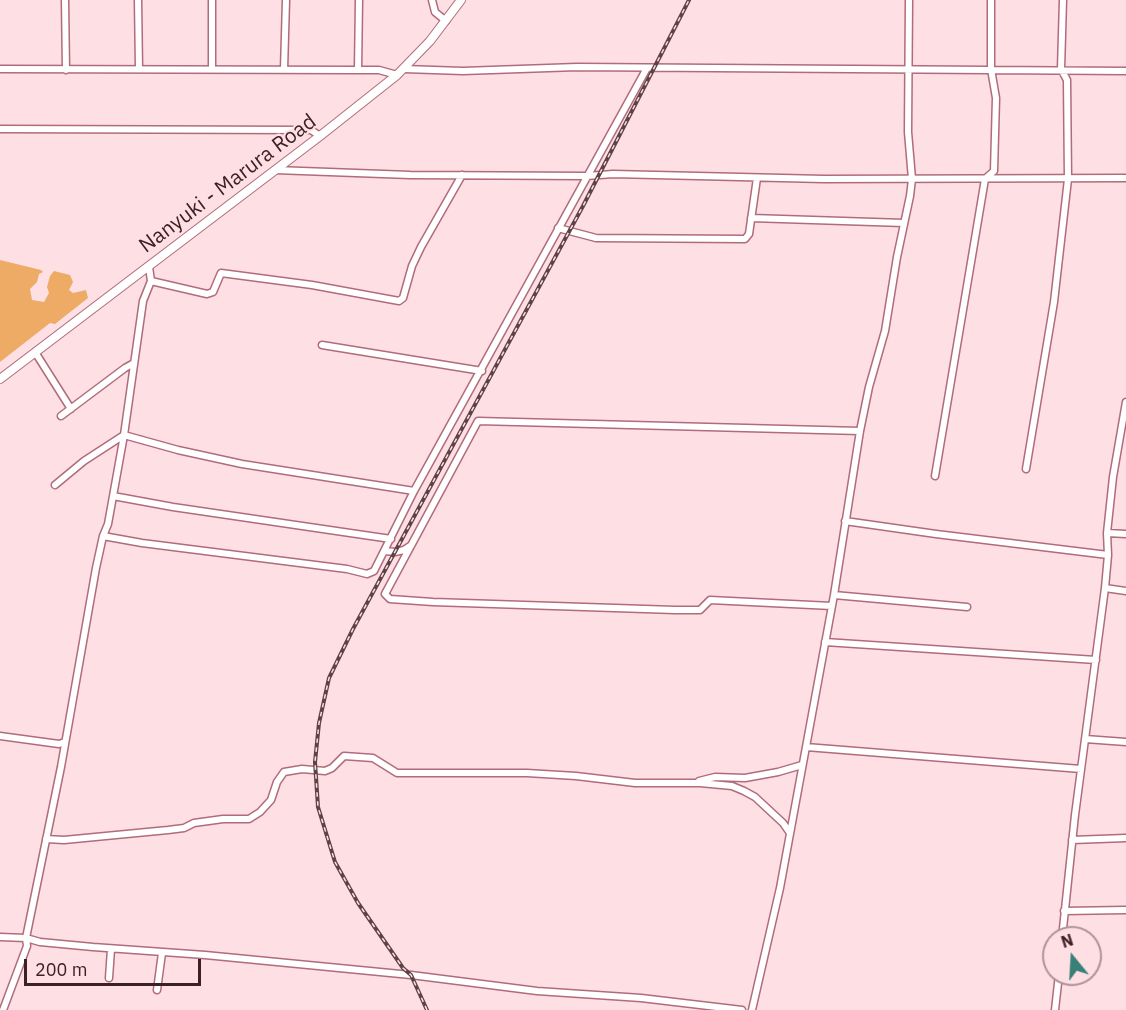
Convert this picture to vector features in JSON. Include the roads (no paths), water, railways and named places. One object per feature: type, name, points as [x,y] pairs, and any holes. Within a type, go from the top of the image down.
[{"type":"street","points":[[65,0],[66,70]]},
{"type":"street","points":[[138,0],[139,69]]},
{"type":"street","points":[[212,0],[212,69]]},
{"type":"street","points":[[284,70],[286,0]]},
{"type":"street","points":[[358,70],[359,0]]},
{"type":"street","points":[[432,0],[435,12],[446,21]]},
{"type":"street","name":"Nanyuki - Marura Road","points":[[0,379],[320,136],[400,72],[422,51],[461,0]]},
{"type":"street","points":[[752,1010],[780,888],[834,595],[860,431],[869,387],[885,331],[912,179],[908,132],[909,0]]},
{"type":"street","points":[[935,476],[985,179],[994,171],[996,98],[991,69],[991,0]]},
{"type":"street","points":[[1026,469],[1054,302],[1068,179],[1067,80],[1061,69],[1063,0]]},
{"type":"street","points":[[0,69],[379,70],[400,72],[577,68],[1126,71]]},
{"type":"street","points":[[102,536],[173,548],[367,573],[374,571],[414,491],[647,69]]},
{"type":"street","points":[[0,129],[311,130],[320,136]]},
{"type":"street","points":[[275,170],[462,175],[586,176],[613,174],[757,178],[1126,178]]},
{"type":"street","points":[[151,281],[207,294],[213,292],[221,273],[312,285],[393,302],[402,300],[412,266],[462,175]]},
{"type":"street","points":[[558,228],[596,238],[740,240],[748,237],[757,178]]},
{"type":"street","points":[[751,218],[904,223]]},
{"type":"street","points":[[3,1010],[27,946],[26,938],[65,742],[102,536],[108,524],[124,435],[143,301],[151,281],[149,267]]},
{"type":"street","points":[[322,345],[482,371]]},
{"type":"street","points":[[35,352],[71,409]]},
{"type":"street","points":[[61,416],[134,363]]},
{"type":"street","points":[[1063,926],[1105,588],[1107,533],[1113,477],[1126,402]]},
{"type":"street","points":[[832,606],[710,600],[700,610],[469,604],[387,597],[385,591],[478,421],[860,431]]},
{"type":"street","points":[[55,485],[84,461],[124,435],[242,464],[414,491]]},
{"type":"street","points":[[113,496],[391,539]]},
{"type":"street","points":[[845,521],[1108,555]]},
{"type":"street","points":[[1107,533],[1126,534]]},
{"type":"street","points":[[385,551],[404,550],[411,545]]},
{"type":"street","points":[[1105,588],[1126,591]]},
{"type":"street","points":[[834,595],[967,607]]},
{"type":"street","points":[[825,642],[1096,660]]},
{"type":"street","points":[[0,736],[59,744],[65,742]]},
{"type":"street","points":[[1085,739],[1126,742]]},
{"type":"street","points":[[806,747],[1081,769]]},
{"type":"street","points":[[46,839],[64,840],[168,830],[223,819],[249,819],[260,812],[271,800],[284,772],[302,769],[324,771],[332,768],[344,756],[373,758],[397,773],[520,773],[576,776],[635,783],[732,786],[744,791],[768,810],[790,833]]},
{"type":"street","points":[[690,784],[715,777],[745,778],[802,765]]},
{"type":"street","points":[[1072,840],[1126,838]]},
{"type":"street","points":[[1064,911],[1126,910]]},
{"type":"street","points":[[0,937],[420,976],[537,991],[742,1010]]},
{"type":"street","points":[[109,978],[111,949]]},
{"type":"street","points":[[157,990],[162,952]]},
{"type":"street","points":[[1055,1010],[1058,986]]},
{"type":"railway","points":[[427,1010],[411,975],[403,968],[358,903],[335,862],[318,807],[315,762],[319,723],[329,678],[353,629],[583,206],[689,0]]}]
